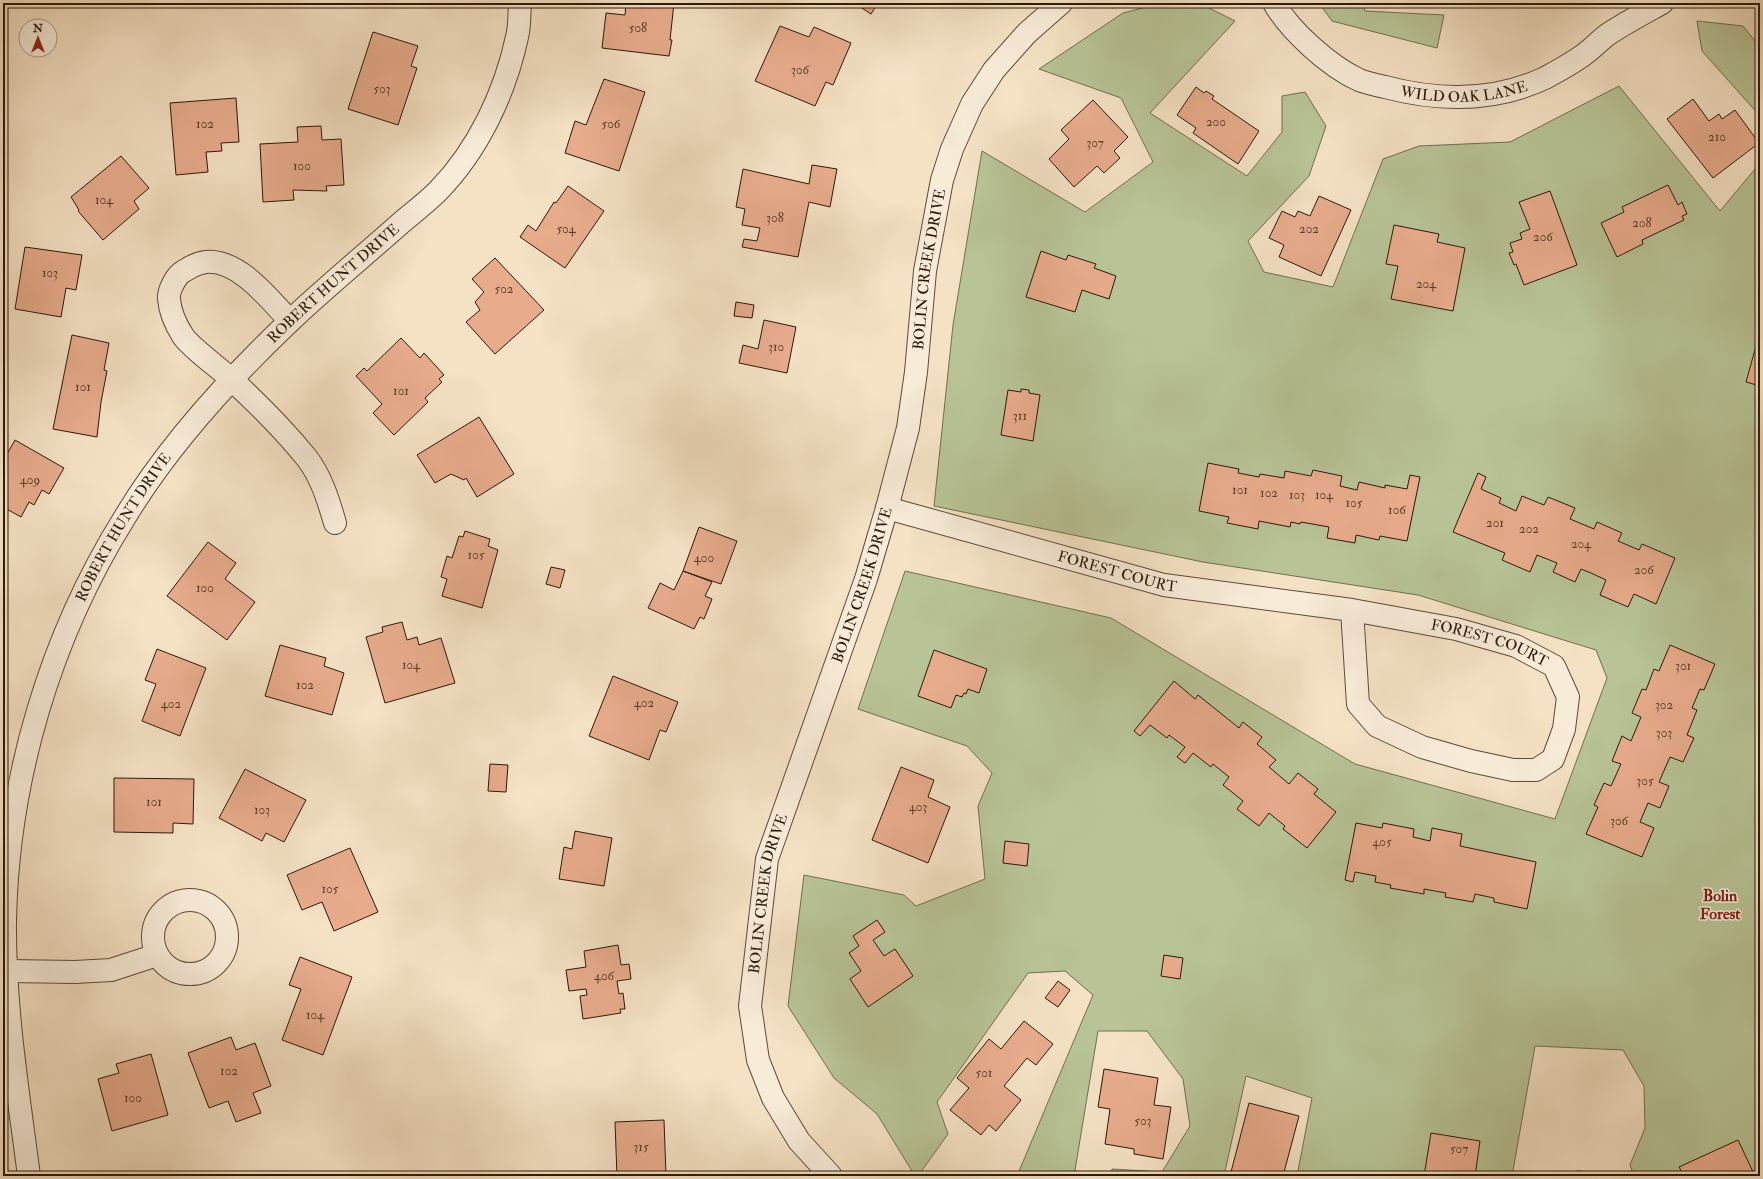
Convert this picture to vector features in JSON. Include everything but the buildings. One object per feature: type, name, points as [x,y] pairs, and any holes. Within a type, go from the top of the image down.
[{"type":"street","name":"ROBERT HUNT DRIVE","points":[[30,1176],[8,1020],[5,923],[7,876],[19,783],[32,730],[57,656],[84,592],[125,516],[174,446],[232,380],[290,321],[438,190],[467,155],[480,135],[503,86],[518,34],[520,3]]},
{"type":"street","name":"BOLIN CREEK DRIVE","points":[[831,1176],[798,1141],[773,1098],[758,1060],[750,1006],[767,859],[866,579],[887,508],[908,428],[917,364],[925,271],[942,180],[952,149],[972,104],[994,70],[1027,33],[1061,3]]},
{"type":"street","name":"WILD OAK LANE","points":[[1274,3],[1279,11],[1308,44],[1334,66],[1359,80],[1400,91],[1430,96],[1473,98],[1510,91],[1544,78],[1580,58],[1608,35],[1662,3]]},
{"type":"street","points":[[290,321],[254,283],[230,266],[206,262],[181,272],[173,284],[168,297],[170,310],[184,337],[232,380],[306,457],[316,472],[328,497],[335,523]]},
{"type":"street","name":"FOREST COURT","points":[[887,508],[1164,585],[1352,610],[1456,630],[1516,646],[1554,666],[1568,697],[1564,729],[1553,759],[1536,770],[1513,770],[1471,761],[1422,747],[1377,726],[1358,704],[1352,610]]},
{"type":"street","points":[[7,971],[75,972],[111,970],[157,955]]},
{"type":"green space","points":[[1162,3],[1199,3],[1235,21],[1150,113],[1247,176],[1282,132],[1282,96],[1305,92],[1326,126],[1309,176],[1248,241],[1264,272],[1333,287],[1383,159],[1419,146],[1510,142],[1619,86],[1720,211],[1760,163],[1760,1176],[1634,1176],[1630,1165],[1645,1128],[1644,1086],[1623,1050],[1535,1046],[1512,1176],[1297,1176],[1312,1098],[1246,1076],[1224,1176],[1111,1176],[1112,1169],[1162,1172],[1190,1126],[1183,1079],[1147,1031],[1098,1031],[1074,1176],[1017,1176],[1093,995],[1065,971],[1028,973],[937,1102],[948,1134],[918,1176],[915,1176],[877,1114],[834,1078],[788,1006],[804,875],[904,895],[916,906],[985,879],[978,806],[992,773],[967,746],[858,709],[905,571],[1111,618],[1355,764],[1555,819],[1607,678],[1596,650],[1418,595],[1203,562],[934,506],[953,325],[982,151],[1085,212],[1153,162],[1121,98],[1039,69],[1123,13]]},
{"type":"green space","points":[[1319,3],[1362,3],[1365,11],[1444,15],[1437,48],[1332,21]]},
{"type":"green space","points":[[1697,21],[1743,26],[1760,47],[1760,116],[1702,51]]},
{"type":"district","name":"Bolin Forest","points":[[1720,904]]}]
